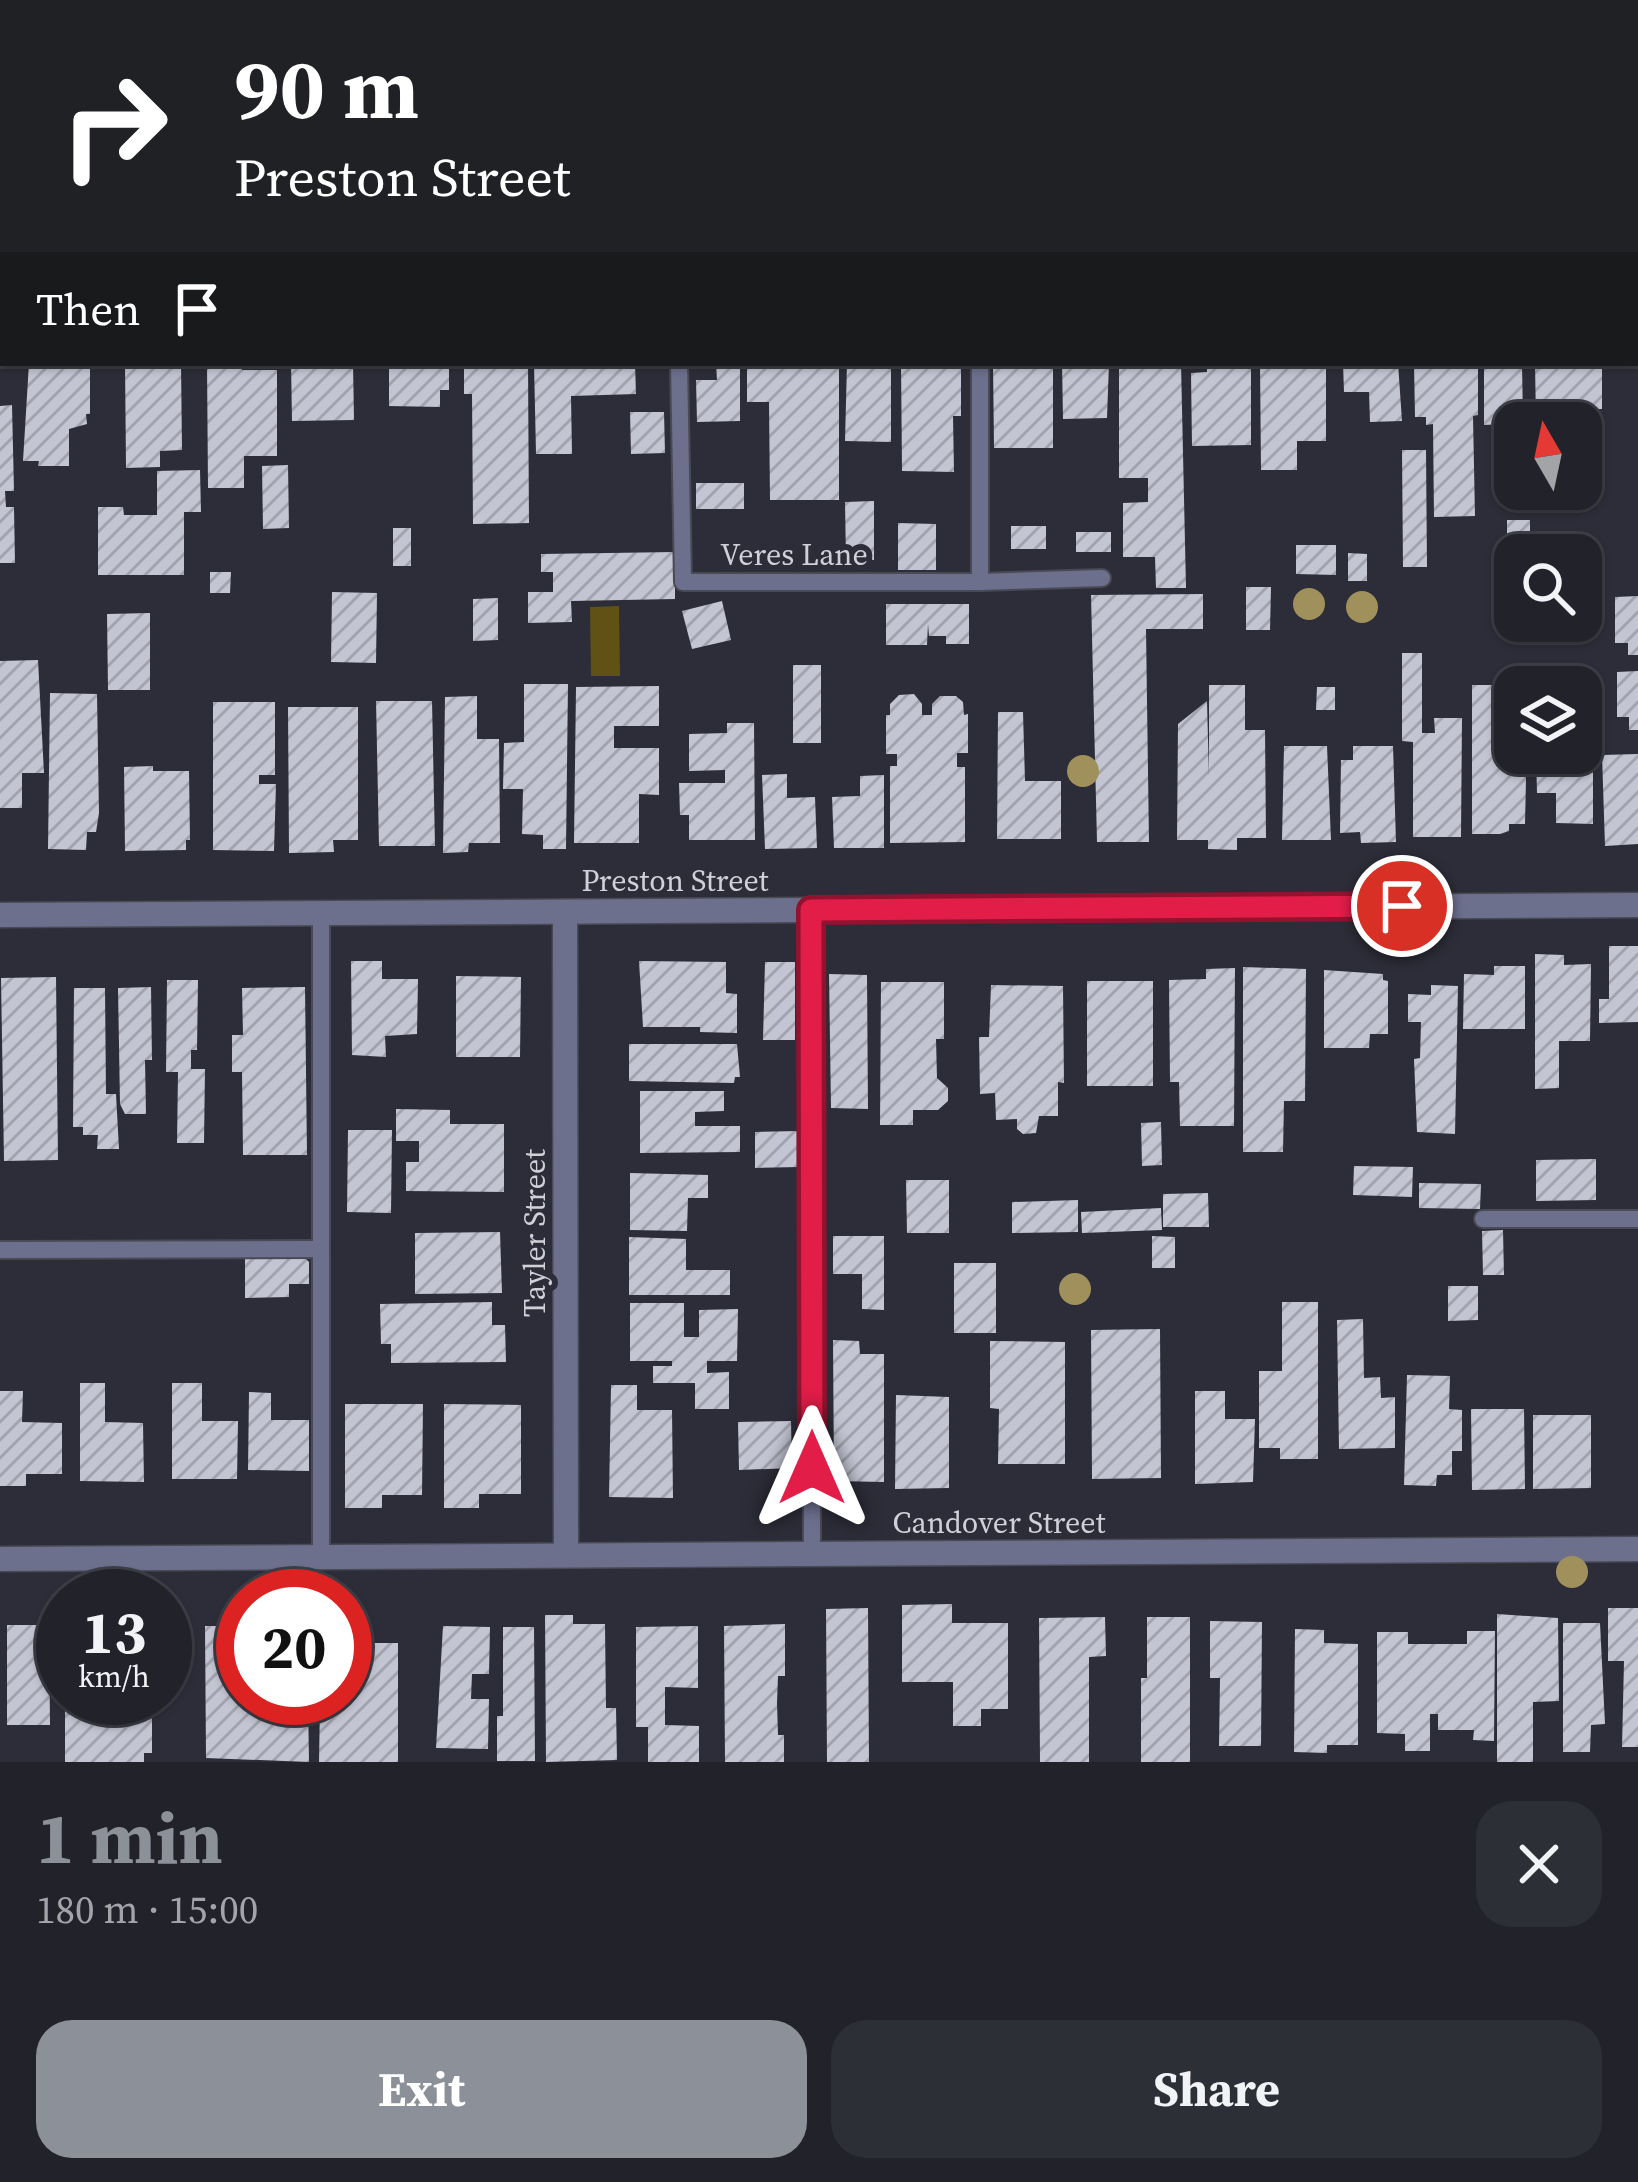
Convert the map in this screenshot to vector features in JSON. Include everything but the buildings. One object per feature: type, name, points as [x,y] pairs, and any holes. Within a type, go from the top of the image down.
[{"type":"street","name":"Preston Street","points":[[0,915],[1638,905]]},
{"type":"street","name":"Tayler Street","points":[[565,912],[566,1555]]},
{"type":"street","name":"Candover Street","points":[[0,1558],[1638,1549]]},
{"type":"lane","name":"Veres Lane","points":[[680,366],[683,583],[1102,578]]},
{"type":"lane","points":[[980,366],[980,582]]},
{"type":"lane","points":[[811,910],[812,1554]]},
{"type":"lane","points":[[321,913],[321,1556]]},
{"type":"lane","points":[[1484,1219],[1638,1219]]},
{"type":"lane","points":[[0,1250],[321,1249]]},
{"type":"shaded area","points":[[619,606],[620,676],[591,676],[590,607]]},
{"type":"route","points":[[812,1468],[811,910],[1402,906]]}]
